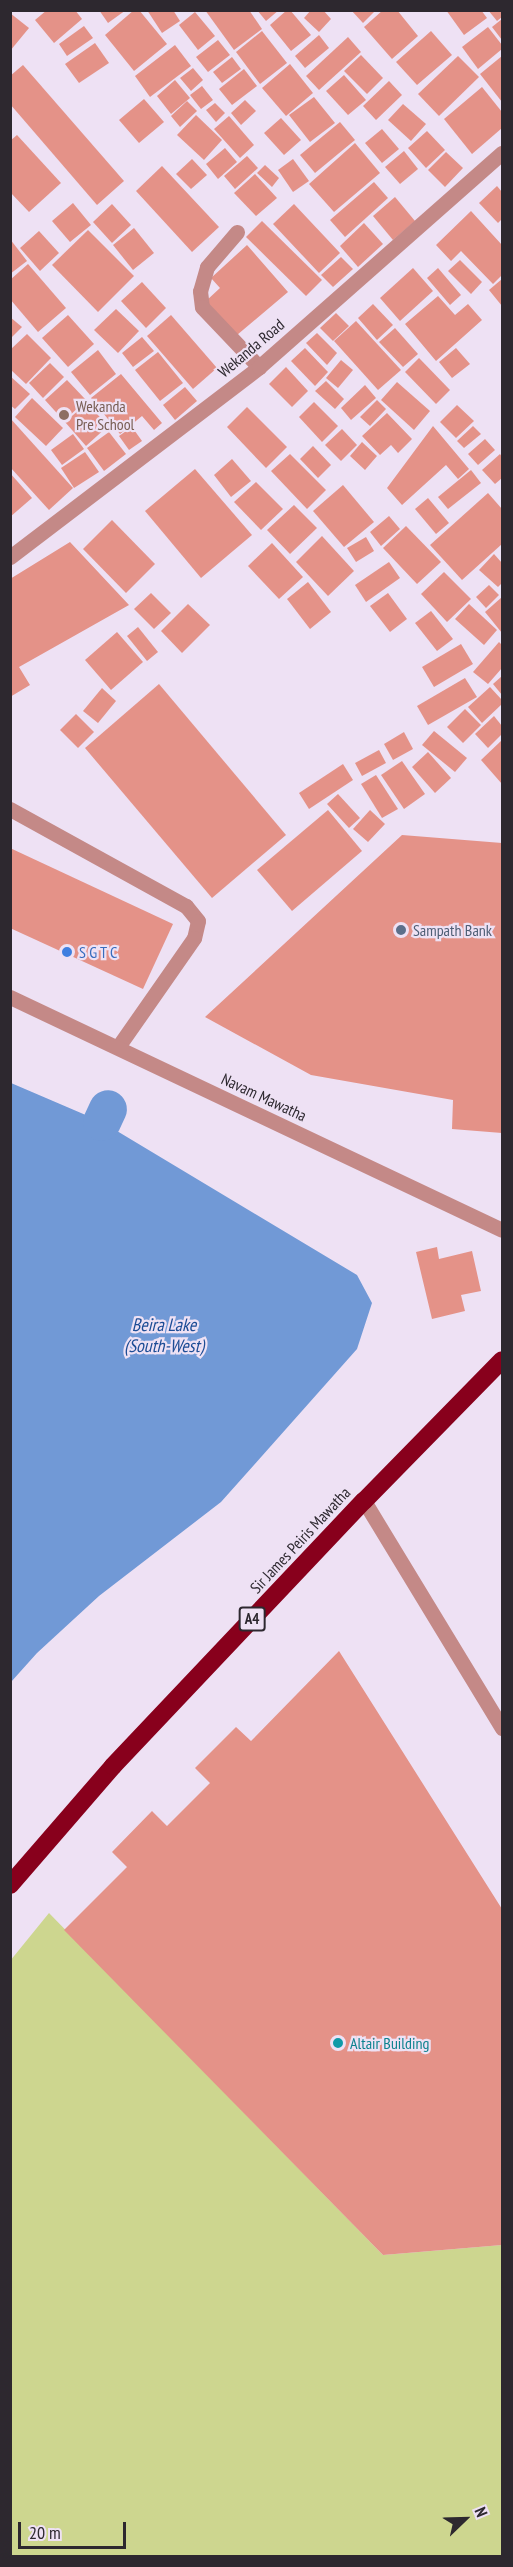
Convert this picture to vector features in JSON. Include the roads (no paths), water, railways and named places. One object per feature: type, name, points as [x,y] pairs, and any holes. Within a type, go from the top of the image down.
[{"type":"highway","name":"Sir James Peiris Mawatha","points":[[10,1885],[113,1766],[364,1501],[502,1360]]},
{"type":"street","name":"Wekanda Road","points":[[10,557],[259,367],[502,153]]},
{"type":"street","points":[[237,232],[207,267],[200,291],[202,307],[259,367]]},
{"type":"street","points":[[10,809],[186,906],[198,921],[194,938],[117,1047]]},
{"type":"street","name":"Navam Mawatha","points":[[10,997],[502,1230]]},
{"type":"street","points":[[364,1501],[502,1728]]},
{"type":"water","name":"Beira Lake (South-West)","points":[[11,1083],[102,1122],[357,1275],[372,1303],[357,1349],[221,1502],[99,1596],[37,1653],[11,1682]]},
{"type":"waterway","points":[[102,1122],[108,1109]]},
{"type":"place","name":"Wekanda Pre School","points":[[64,415]]},
{"type":"place","name":"Sampath Bank","points":[[401,930]]},
{"type":"place","name":"S G T C","points":[[67,952]]},
{"type":"place","name":"Altair Building","points":[[338,2043]]}]
